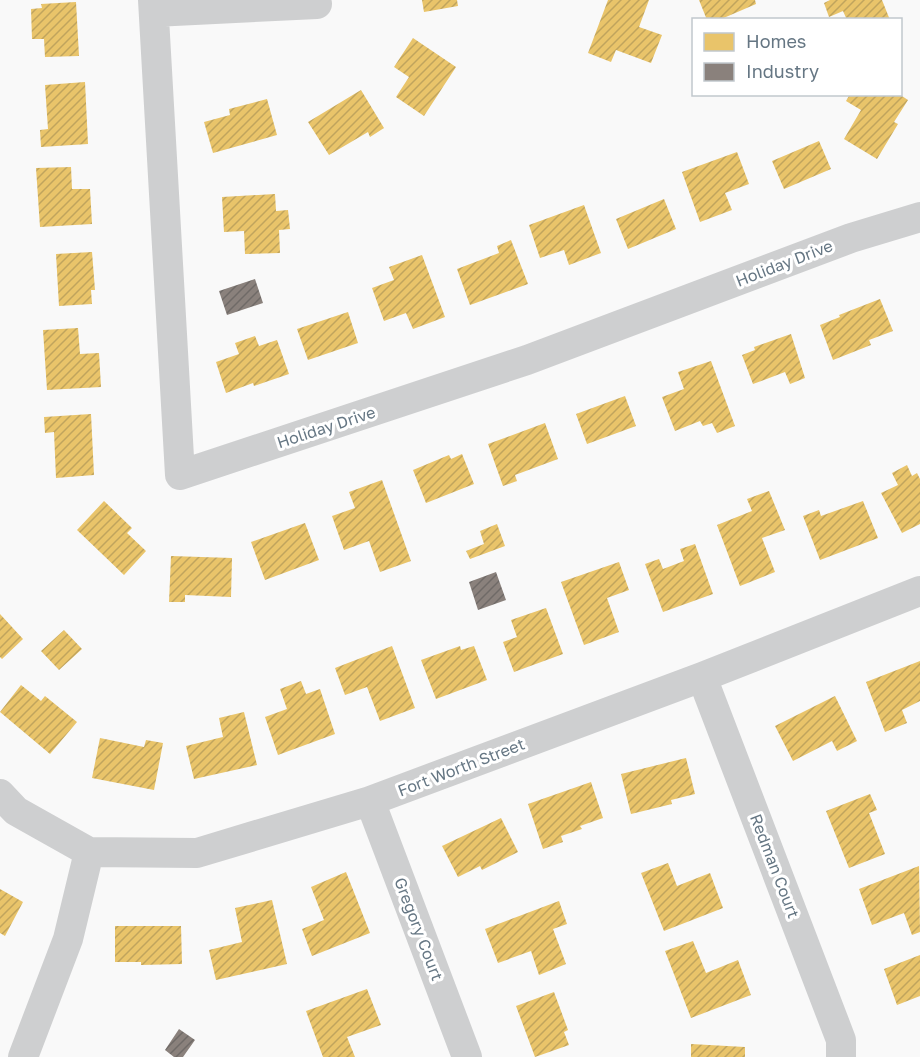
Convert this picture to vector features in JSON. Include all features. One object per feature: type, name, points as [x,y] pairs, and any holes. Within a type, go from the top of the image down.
[{"type":"street","points":[[153,6],[317,4]]},
{"type":"street","name":"Holiday Drive","points":[[153,6],[180,475],[527,360],[850,238],[920,218]]},
{"type":"street","name":"Fort Worth Street","points":[[0,794],[16,811],[89,852],[197,853],[370,801],[702,677],[920,591]]},
{"type":"street","name":"Redman Court","points":[[702,677],[842,1040],[841,1057]]},
{"type":"street","name":"Gregory Court","points":[[370,801],[467,1057]]},
{"type":"street","points":[[23,1057],[68,939],[89,852]]},
{"type":"building: Homes","points":[[422,0],[457,0],[458,6],[424,12]]},
{"type":"building: Homes","points":[[608,0],[649,0],[639,27],[662,35],[651,63],[616,50],[611,62],[588,53]]},
{"type":"building: Homes","points":[[699,0],[755,0],[756,4],[724,18],[706,18]]},
{"type":"building: Homes","points":[[830,0],[882,0],[889,18],[846,18],[843,11],[829,17],[824,3]]},
{"type":"building: Homes","points":[[76,2],[79,56],[45,57],[44,39],[32,39],[31,9],[42,8],[41,4]]},
{"type":"building: Homes","points":[[413,38],[456,67],[424,116],[396,97],[409,77],[394,67]]},
{"type":"building: Homes","points":[[85,82],[88,144],[41,147],[40,130],[48,129],[45,85]]},
{"type":"building: Homes","points":[[361,90],[384,128],[370,137],[368,132],[329,155],[308,122]]},
{"type":"building: Homes","points":[[849,96],[902,96],[908,100],[894,122],[898,124],[877,159],[844,139],[861,110],[846,101]]},
{"type":"building: Homes","points":[[267,99],[277,135],[213,153],[204,122],[230,115],[229,109]]},
{"type":"building: Homes","points":[[819,141],[831,169],[784,189],[772,161]]},
{"type":"building: Homes","points":[[737,152],[749,184],[725,193],[732,210],[700,222],[682,172]]},
{"type":"building: Homes","points":[[71,167],[72,189],[90,189],[92,224],[40,227],[36,168]]},
{"type":"building: Homes","points":[[275,194],[276,211],[288,210],[290,229],[279,230],[280,253],[245,254],[244,231],[224,232],[222,197]]},
{"type":"building: Homes","points":[[664,199],[676,229],[628,249],[616,219]]},
{"type":"building: Homes","points":[[584,205],[601,253],[569,265],[564,250],[540,258],[529,225]]},
{"type":"building: Homes","points":[[511,240],[528,284],[470,305],[457,269],[499,253],[497,246]]},
{"type":"building: Homes","points":[[92,252],[95,290],[91,290],[92,304],[59,306],[56,254]]},
{"type":"building: Homes","points":[[422,255],[445,317],[413,329],[406,313],[384,321],[372,288],[394,280],[389,267]]},
{"type":"building: Homes","points":[[880,299],[893,331],[869,340],[871,345],[833,360],[820,325]]},
{"type":"building: Homes","points":[[348,312],[358,343],[308,360],[297,329]]},
{"type":"building: Homes","points":[[78,328],[80,354],[99,353],[101,387],[47,390],[43,330]]},
{"type":"building: Homes","points":[[791,334],[805,378],[790,384],[785,372],[753,384],[742,355],[755,350],[754,347]]},
{"type":"building: Homes","points":[[255,336],[259,346],[277,340],[289,374],[226,393],[216,362],[239,354],[235,343]]},
{"type":"building: Homes","points":[[711,361],[735,426],[717,433],[712,423],[703,426],[700,421],[675,431],[662,397],[684,389],[678,372]]},
{"type":"building: Homes","points":[[625,396],[636,426],[587,444],[576,414]]},
{"type":"building: Homes","points":[[91,414],[94,475],[56,478],[54,432],[45,433],[44,417]]},
{"type":"building: Homes","points":[[545,423],[558,459],[515,475],[517,481],[503,486],[488,444]]},
{"type":"building: Homes","points":[[462,454],[474,484],[426,503],[413,470],[449,455],[451,459]]},
{"type":"building: Homes","points":[[907,465],[912,476],[917,473],[920,479],[920,524],[902,533],[881,493],[898,485],[892,473]]},
{"type":"building: Homes","points":[[382,480],[411,561],[380,572],[369,541],[344,550],[332,516],[355,508],[349,492]]},
{"type":"building: Homes","points":[[769,491],[785,530],[762,538],[775,572],[740,586],[717,525],[752,511],[747,499]]},
{"type":"building: Homes","points":[[104,501],[132,528],[127,533],[146,551],[124,575],[77,530]]},
{"type":"building: Homes","points":[[863,501],[878,538],[820,560],[803,516],[819,510],[821,516]]},
{"type":"building: Homes","points":[[305,523],[319,560],[265,580],[251,542]]},
{"type":"building: Homes","points":[[497,524],[505,546],[470,559],[466,551],[484,544],[480,531]]},
{"type":"building: Homes","points":[[695,544],[713,594],[663,612],[645,564],[659,559],[663,569],[684,561],[680,549]]},
{"type":"building: Homes","points":[[171,556],[232,558],[231,597],[185,595],[185,602],[169,602]]},
{"type":"building: Homes","points":[[619,562],[629,590],[607,598],[619,632],[584,645],[561,582]]},
{"type":"building: Homes","points":[[546,608],[563,654],[514,672],[503,642],[517,637],[511,620]]},
{"type":"building: Homes","points":[[0,614],[23,639],[2,659],[0,657]]},
{"type":"building: Homes","points":[[64,630],[82,649],[59,670],[41,651]]},
{"type":"building: Homes","points":[[392,646],[415,708],[380,721],[367,687],[345,695],[335,668]]},
{"type":"building: Homes","points":[[460,646],[461,650],[474,646],[487,680],[436,699],[421,660]]},
{"type":"building: Homes","points":[[920,661],[920,701],[902,710],[907,723],[885,732],[866,682]]},
{"type":"building: Homes","points":[[301,681],[306,694],[320,689],[335,734],[278,755],[265,717],[287,709],[280,689]]},
{"type":"building: Homes","points":[[21,685],[41,701],[45,696],[77,722],[50,754],[0,712]]},
{"type":"building: Homes","points":[[835,696],[857,741],[837,751],[832,741],[793,761],[775,726]]},
{"type":"building: Homes","points":[[244,712],[257,765],[194,779],[186,746],[223,737],[219,718]]},
{"type":"building: Homes","points":[[100,738],[144,747],[146,740],[163,743],[154,790],[92,778]]},
{"type":"building: Homes","points":[[686,758],[695,794],[671,800],[672,804],[631,814],[621,774]]},
{"type":"building: Homes","points":[[591,782],[603,818],[580,826],[582,829],[561,836],[563,842],[543,849],[528,804]]},
{"type":"building: Homes","points":[[870,794],[877,810],[869,813],[885,854],[849,868],[826,811]]},
{"type":"building: Homes","points":[[501,818],[518,852],[482,870],[480,866],[458,877],[442,846]]},
{"type":"building: Homes","points":[[668,863],[677,886],[710,873],[723,908],[664,931],[641,873]]},
{"type":"building: Homes","points":[[919,866],[920,932],[912,935],[904,913],[872,925],[859,889]]},
{"type":"building: Homes","points":[[346,872],[370,933],[312,956],[302,929],[324,920],[311,887]]},
{"type":"building: Homes","points":[[0,889],[23,902],[5,936],[0,933]]},
{"type":"building: Homes","points":[[272,900],[287,964],[216,980],[209,950],[242,942],[235,908]]},
{"type":"building: Homes","points":[[559,901],[567,924],[553,929],[566,964],[539,975],[531,951],[498,963],[485,929]]},
{"type":"building: Homes","points":[[115,926],[181,926],[182,964],[141,965],[141,962],[115,962]]},
{"type":"building: Homes","points":[[693,941],[706,973],[738,960],[751,995],[691,1018],[665,951]]},
{"type":"building: Homes","points":[[920,955],[920,996],[897,1005],[884,969]]},
{"type":"building: Homes","points":[[367,989],[381,1025],[347,1037],[355,1057],[323,1057],[306,1011]]},
{"type":"building: Homes","points":[[554,992],[568,1030],[564,1032],[569,1045],[535,1057],[516,1006]]},
{"type":"building: Homes","points":[[691,1044],[745,1047],[745,1057],[691,1057]]},
{"type":"building: Industry","points":[[255,279],[263,303],[227,315],[219,291]]},
{"type":"building: Industry","points":[[496,572],[506,600],[478,610],[469,582]]},
{"type":"building: Industry","points":[[179,1029],[195,1040],[183,1057],[174,1057],[165,1050]]}]
